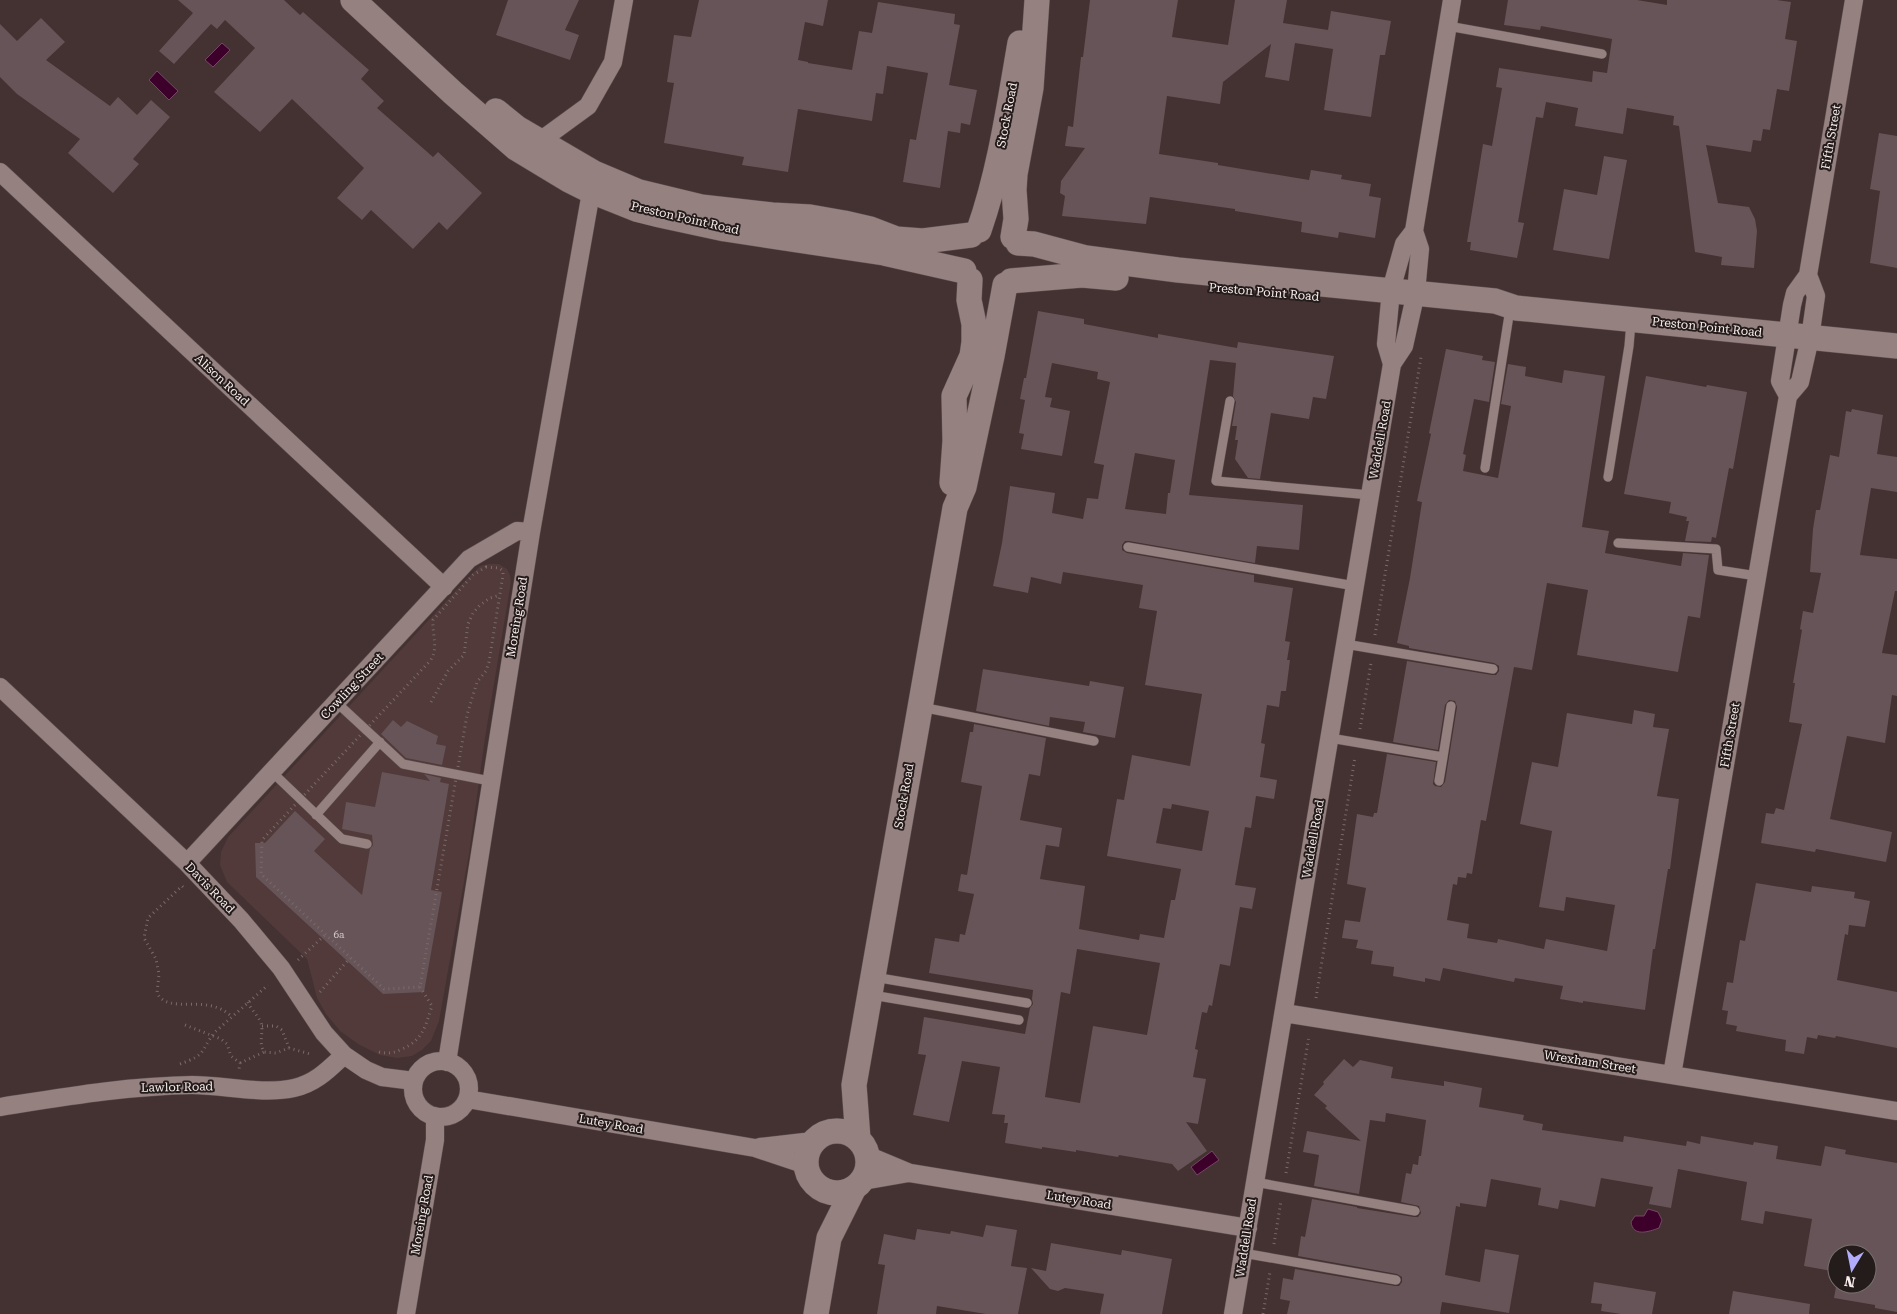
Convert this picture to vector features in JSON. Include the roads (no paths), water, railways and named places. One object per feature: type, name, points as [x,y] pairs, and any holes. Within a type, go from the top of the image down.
[{"type":"main road","name":"Preston Point Road","points":[[353,0],[509,142],[534,160],[592,182],[701,207],[810,217],[870,229],[896,239],[923,241],[975,232]]},
{"type":"main road","name":"Preston Point Road","points":[[374,0],[463,84],[517,128],[540,141],[592,182],[636,209],[660,216],[725,229],[884,253],[967,276]]},
{"type":"main road","name":"Stock Road","points":[[954,508],[952,484],[955,441],[954,396],[972,356],[974,342],[974,324],[967,276],[961,262],[961,252],[965,242],[975,232],[990,199],[1024,19],[1037,1]]},
{"type":"main road","name":"Stock Road","points":[[816,1314],[829,1238],[868,1164],[863,1147],[854,1085],[954,508],[966,478],[1008,283],[1017,274],[1022,258],[1015,240],[1014,190],[1015,174],[1031,88],[1037,1]]},
{"type":"main road","points":[[975,232],[995,228],[1002,229],[1015,240]]},
{"type":"main road","name":"Preston Point Road","points":[[1015,240],[1086,258],[1402,298]]},
{"type":"main road","name":"Preston Point Road","points":[[1008,283],[1082,275],[1402,298],[1495,301],[1513,308],[1897,346]]},
{"type":"main road","points":[[967,276],[978,285],[988,288],[1008,283]]},
{"type":"main road","name":"Stock Road","points":[[829,1238],[806,1157],[854,1085]]},
{"type":"main road","points":[[820,1137],[838,1131],[849,1133],[863,1147]]},
{"type":"main road","points":[[811,1175],[833,1194],[858,1185]]},
{"type":"street","points":[[540,141],[588,106],[613,62],[624,0]]},
{"type":"street","name":"Waddell Road","points":[[1392,364],[1386,344],[1420,249],[1414,231],[1452,0]]},
{"type":"street","name":"Fifth Street","points":[[1672,1075],[1788,396],[1800,382],[1799,337],[1816,296],[1808,275],[1854,0]]},
{"type":"street","name":"Alison Road","points":[[0,172],[444,587]]},
{"type":"street","name":"Moreing Road","points":[[447,1062],[490,781],[531,532],[592,182]]},
{"type":"street","name":"Waddell Road","points":[[1233,1314],[1392,364],[1404,346],[1402,298],[1404,244],[1414,231]]},
{"type":"street","name":"Cowling Street","points":[[187,863],[469,559],[517,531],[531,532]]},
{"type":"street","name":"Davis Road","points":[[0,687],[187,863],[241,920],[284,972],[324,1033],[344,1054],[366,1070],[382,1077],[414,1081]]},
{"type":"street","name":"Wrexham Street","points":[[1284,1013],[1897,1111]]},
{"type":"street","name":"Lawlor Road","points":[[0,1106],[120,1089],[193,1085],[270,1090],[293,1088],[309,1084],[320,1077],[344,1054]]},
{"type":"street","points":[[438,1061],[447,1062],[461,1069],[466,1076],[469,1092],[467,1100],[463,1106],[450,1115],[435,1116],[419,1107],[413,1090],[414,1081],[423,1067],[438,1061]]},
{"type":"street","name":"Lutey Road","points":[[467,1100],[755,1148],[811,1175]]},
{"type":"street","name":"Moreing Road","points":[[406,1314],[435,1140],[435,1116]]},
{"type":"street","name":"Lutey Road","points":[[755,1148],[820,1137]]},
{"type":"street","name":"Lutey Road","points":[[863,1147],[910,1173],[1248,1228]]},
{"type":"street","name":"Lutey Road","points":[[858,1185],[910,1173]]},
{"type":"lane","points":[[1448,26],[1602,54]]},
{"type":"lane","points":[[1485,468],[1513,308]]},
{"type":"lane","points":[[1608,477],[1629,346],[1631,320]]},
{"type":"lane","points":[[1230,401],[1216,481],[1370,495]]},
{"type":"lane","points":[[1618,543],[1716,550],[1718,570],[1757,576]]},
{"type":"lane","points":[[1128,548],[1355,586]]},
{"type":"lane","points":[[1345,644],[1493,669]]},
{"type":"lane","points":[[336,702],[403,764],[490,781]]},
{"type":"lane","points":[[1439,781],[1451,706]]},
{"type":"lane","points":[[920,707],[1094,741]]},
{"type":"lane","points":[[1330,738],[1443,757]]},
{"type":"lane","points":[[316,815],[380,742]]},
{"type":"lane","points":[[272,772],[342,839],[367,844]]},
{"type":"lane","points":[[872,986],[1027,1003]]},
{"type":"lane","points":[[872,986],[1019,1020]]},
{"type":"lane","points":[[1255,1182],[1415,1211]]},
{"type":"lane","points":[[1243,1253],[1396,1280]]}]
